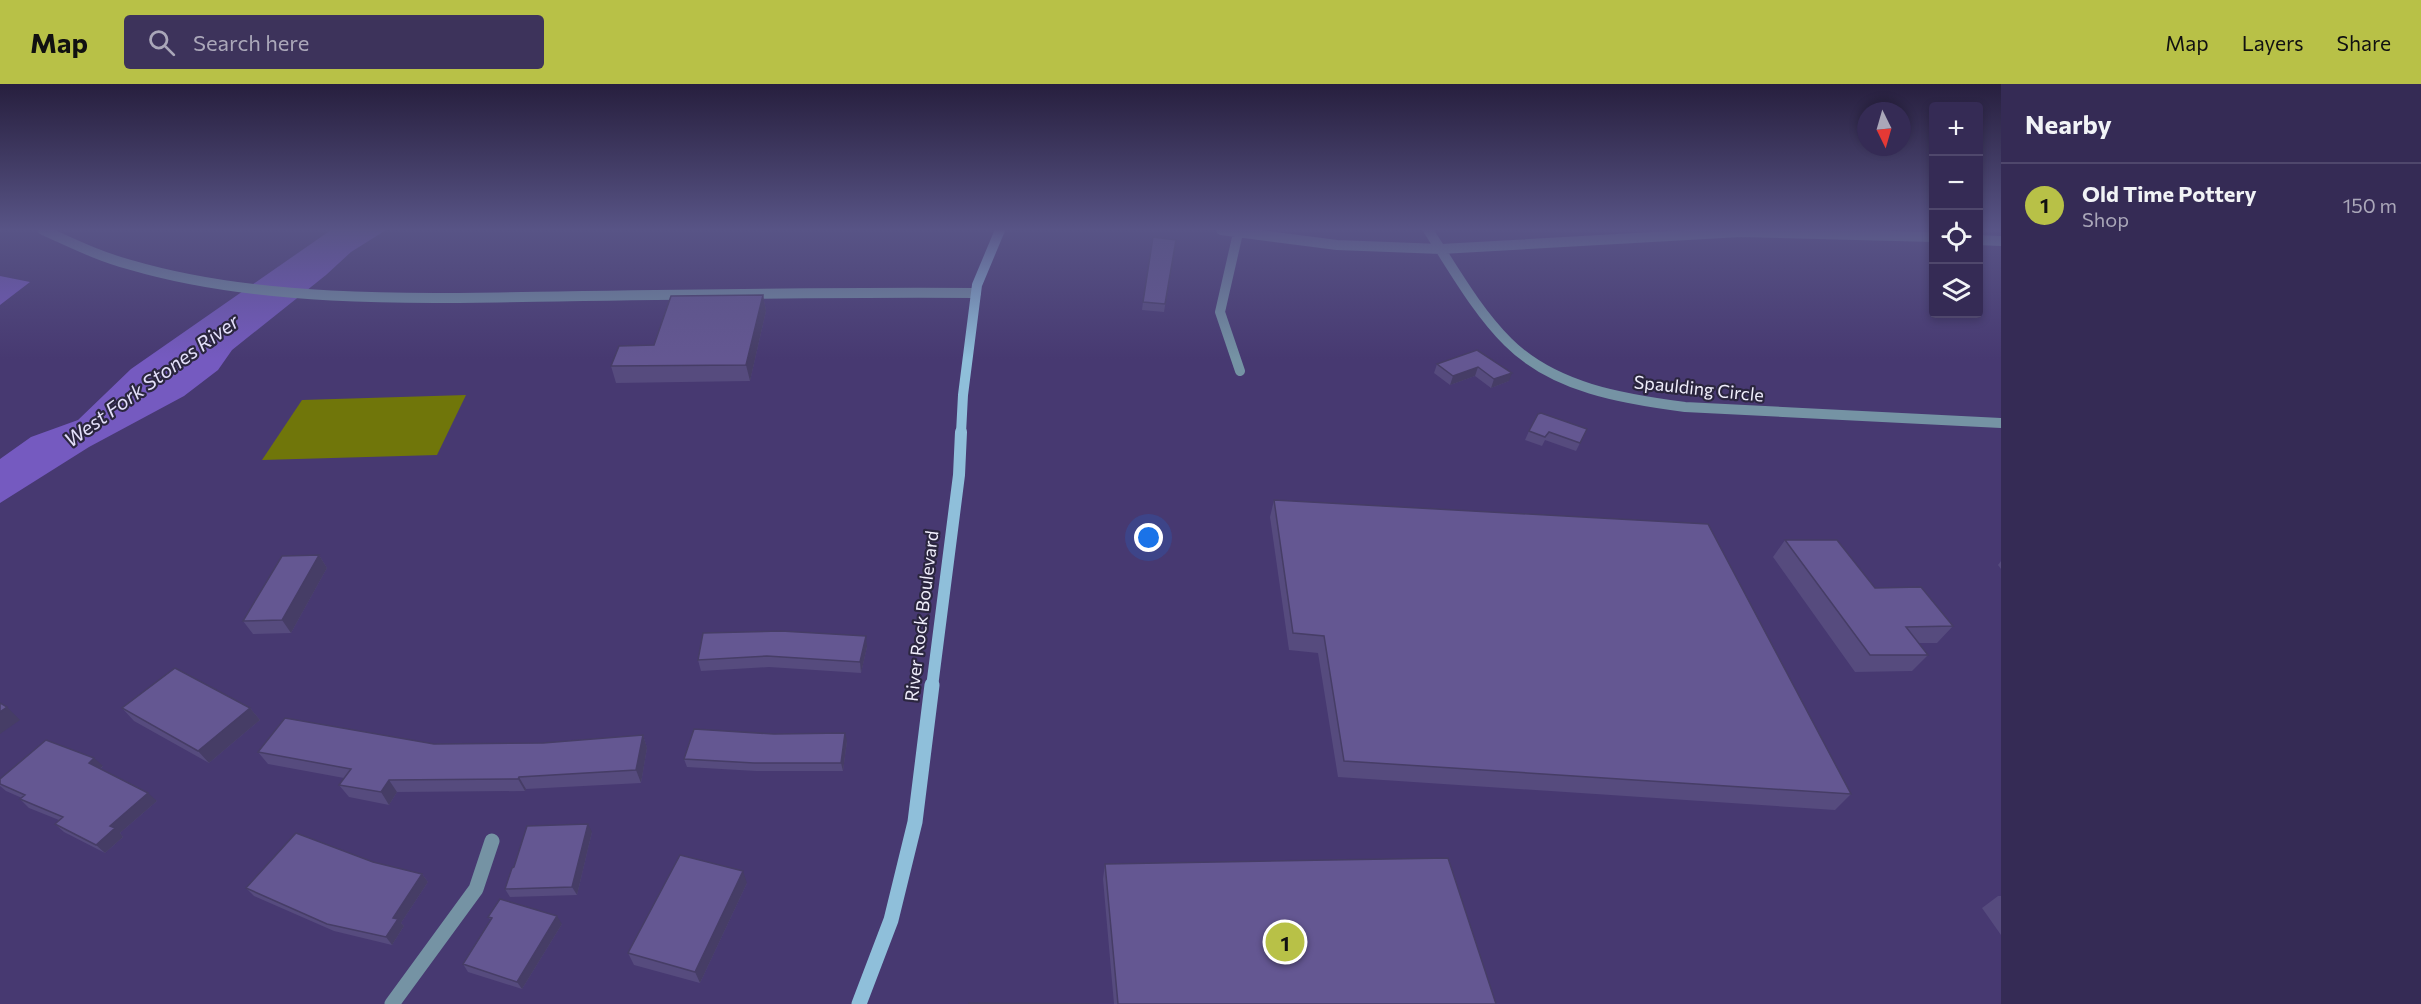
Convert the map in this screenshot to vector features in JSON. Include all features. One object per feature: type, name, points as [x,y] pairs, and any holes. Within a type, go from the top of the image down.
[{"type":"street","points":[[158,273],[235,287],[312,295],[506,297],[976,293]]},
{"type":"street","name":"River Rock Boulevard","points":[[859,1004],[891,920],[915,822],[959,476],[963,395],[977,285],[982,273]]},
{"type":"street","points":[[1229,273],[1220,312],[1239,371]]},
{"type":"street","name":"Spaulding Circle","points":[[1457,273],[1481,309],[1509,342],[1547,369],[1600,392],[1642,402],[1685,407],[2001,423]]},
{"type":"street","points":[[392,1004],[476,889],[492,841]]},
{"type":"shaded area","points":[[466,395],[437,455],[262,460],[302,400]]},
{"type":"water","name":"West Fork Stones River","points":[[269,273],[328,273],[232,350],[218,370],[184,396],[89,447],[0,503],[0,459],[31,437],[78,420],[131,369]]},
{"type":"water","points":[[0,276],[30,282],[0,305]]},
{"type":"building","points":[[1147,273],[1170,273],[1165,304],[1143,302]]},
{"type":"building","points":[[763,295],[746,365],[611,366],[619,346],[654,345],[671,296]]},
{"type":"building","points":[[1477,350],[1512,373],[1494,379],[1478,367],[1453,376],[1437,364]]},
{"type":"building","points":[[1541,413],[1587,429],[1580,443],[1549,432],[1545,437],[1529,431],[1538,414]]},
{"type":"building","points":[[1274,500],[1708,524],[1851,794],[1344,761],[1324,636],[1293,633]]},
{"type":"building","points":[[1785,540],[1837,540],[1875,588],[1921,587],[1953,626],[1906,627],[1928,655],[1870,655]]},
{"type":"building","points":[[319,555],[282,620],[243,621],[282,556]]},
{"type":"building","points":[[781,631],[866,636],[860,662],[767,656],[698,660],[703,633]]},
{"type":"building","points":[[175,668],[250,708],[198,751],[122,708]]},
{"type":"building","points":[[0,703],[7,707],[0,712]]},
{"type":"building","points":[[285,718],[434,744],[543,743],[643,735],[636,770],[519,777],[518,779],[389,780],[381,792],[339,785],[351,769],[258,752]]},
{"type":"building","points":[[694,729],[774,734],[845,733],[841,763],[754,763],[684,759]]},
{"type":"building","points":[[46,740],[94,758],[89,763],[148,793],[110,826],[115,828],[96,845],[55,824],[63,817],[20,799],[25,795],[0,784],[0,779]]},
{"type":"building","points":[[588,824],[572,887],[505,889],[527,826]]},
{"type":"building","points":[[296,833],[373,862],[422,874],[393,918],[398,919],[386,937],[327,924],[246,888]]},
{"type":"building","points":[[680,855],[743,871],[695,972],[628,953]]},
{"type":"building","points":[[1448,858],[1496,1004],[1118,1004],[1105,864]]},
{"type":"building","points":[[500,899],[557,916],[517,982],[463,964],[492,918],[488,917]]},
{"type":"building","points":[[969,1003],[1099,1004],[969,1004]]},
{"type":"place","name":"Old Time Pottery","points":[[1285,942]]}]
